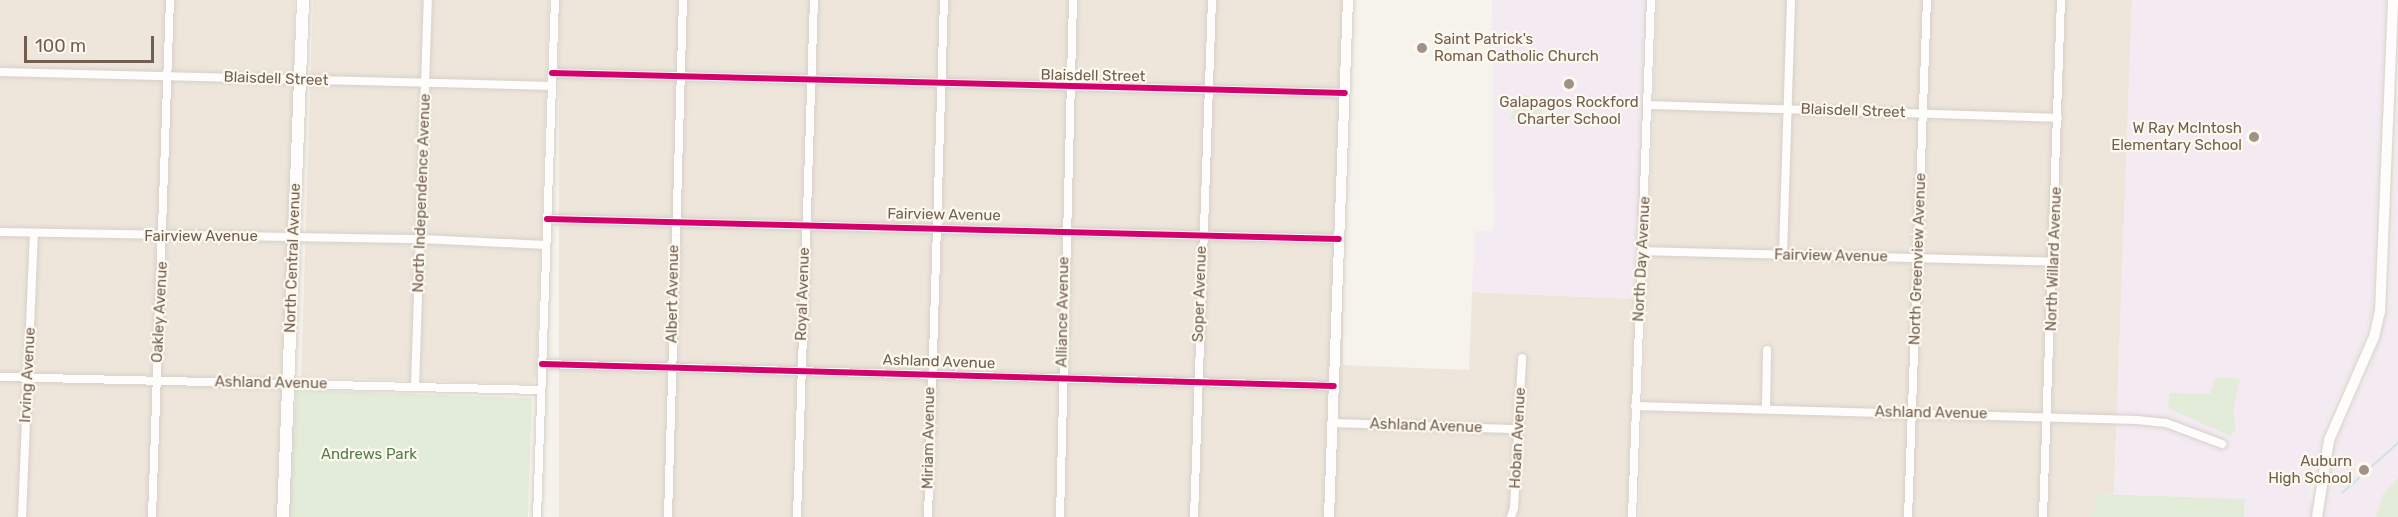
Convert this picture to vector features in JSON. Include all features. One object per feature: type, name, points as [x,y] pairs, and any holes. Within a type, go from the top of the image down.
[{"type":"main road","name":"North Central Avenue","points":[[283,517],[303,0]]},
{"type":"street","name":"Oakley Avenue","points":[[152,517],[171,0]]},
{"type":"street","name":"North Independence Avenue","points":[[415,386],[422,239],[428,0]]},
{"type":"street","points":[[537,517],[555,0]]},
{"type":"street","name":"Albert Avenue","points":[[668,517],[683,0]]},
{"type":"street","name":"Royal Avenue","points":[[797,517],[800,369],[814,0]]},
{"type":"street","name":"Miriam Avenue","points":[[928,517],[930,374],[944,0]]},
{"type":"street","name":"Alliance Avenue","points":[[1059,517],[1073,0]]},
{"type":"street","name":"Soper Avenue","points":[[1194,517],[1201,234],[1212,0]]},
{"type":"street","points":[[1329,517],[1348,0]]},
{"type":"street","name":"North Day Avenue","points":[[1632,517],[1649,105],[1651,0]]},
{"type":"street","points":[[1783,255],[1791,0]]},
{"type":"street","name":"North Greenview Avenue","points":[[1908,517],[1927,0]]},
{"type":"street","name":"North Willard Avenue","points":[[2043,517],[2054,262],[2061,0]]},
{"type":"street","points":[[2317,517],[2329,440],[2374,337],[2380,312],[2393,0]]},
{"type":"street","name":"Blaisdell Street","points":[[0,72],[552,86]]},
{"type":"street","name":"Blaisdell Street","points":[[552,73],[682,79],[1345,93]]},
{"type":"street","name":"Blaisdell Street","points":[[1649,105],[2058,118]]},
{"type":"street","name":"Fairview Avenue","points":[[547,219],[937,226],[1339,239]]},
{"type":"street","name":"Fairview Avenue","points":[[0,232],[163,237],[422,239],[546,245]]},
{"type":"street","name":"Irving Avenue","points":[[22,517],[34,233]]},
{"type":"street","name":"Fairview Avenue","points":[[1643,251],[2054,262]]},
{"type":"street","points":[[1766,409],[1767,350]]},
{"type":"street","name":"Hoban Avenue","points":[[1511,517],[1522,358]]},
{"type":"street","name":"Ashland Avenue","points":[[542,364],[1197,380],[1334,386]]},
{"type":"street","name":"Ashland Avenue","points":[[0,377],[541,390]]},
{"type":"street","name":"Ashland Avenue","points":[[1635,406],[2047,416],[2166,423],[2222,444]]},
{"type":"street","name":"Ashland Avenue","points":[[1334,423],[1518,429]]},
{"type":"shaded area","points":[[0,0],[294,0],[294,517],[0,517]]},
{"type":"shaded area","points":[[313,0],[549,0],[536,376],[532,384],[301,377]]},
{"type":"shaded area","points":[[559,0],[1343,0],[1343,517],[559,517]]},
{"type":"shaded area","name":"Galapagos Rockford Charter School","points":[[1492,0],[1647,0],[1636,299],[1472,292],[1475,231],[1494,231]]},
{"type":"shaded area","points":[[1657,0],[2132,0],[2114,494],[2097,494],[2092,517],[1639,517]]},
{"type":"shaded area","name":"W Ray McIntosh Elementary School","points":[[2132,0],[2386,0],[2372,311],[2360,351],[2331,411],[2313,469],[2309,502],[2325,503],[2336,442],[2369,371],[2389,306],[2398,104],[2398,517],[2244,517],[2245,500],[2114,494]]},
{"type":"shaded area","points":[[1472,292],[1636,299],[1627,517],[1336,517],[1341,365],[1469,370]]},
{"type":"green space","points":[[1520,93],[1541,101],[1543,122],[1510,119]]},
{"type":"green space","points":[[2215,377],[2240,379],[2233,411],[2236,430],[2230,436],[2168,408],[2170,393],[2210,394]]},
{"type":"green space","name":"Andrews Park","points":[[296,390],[532,398],[528,517],[292,517]]},
{"type":"green space","points":[[2398,478],[2398,517],[2376,517],[2383,494]]},
{"type":"green space","points":[[2097,494],[2245,499],[2244,517],[2092,517]]},
{"type":"waterway","points":[[2342,493],[2398,443]]},
{"type":"cycle path","points":[[552,73],[1345,93]]},
{"type":"cycle path","points":[[547,219],[1339,239]]},
{"type":"cycle path","points":[[542,364],[1334,386]]},
{"type":"place","name":"Saint Patrick's Roman Catholic Church","points":[[1422,48]]},
{"type":"place","name":"Galapagos Rockford Charter School","points":[[1569,84]]},
{"type":"place","name":"W Ray McIntosh Elementary School","points":[[2254,137]]},
{"type":"place","name":"Auburn High School","points":[[2364,470]]}]
